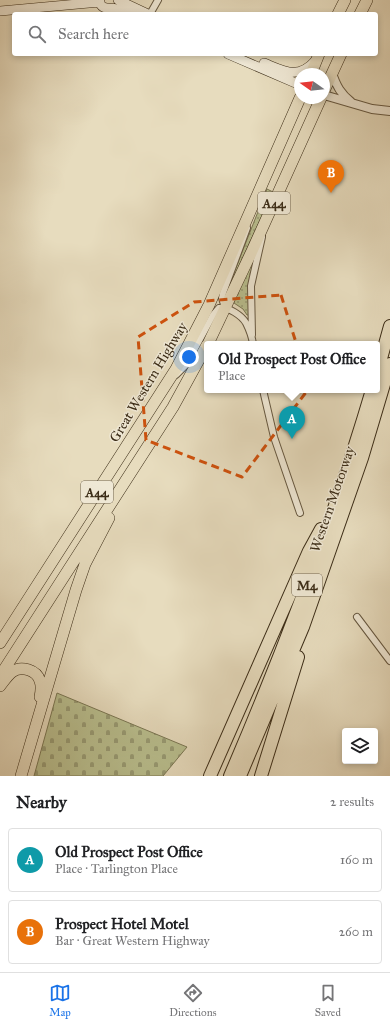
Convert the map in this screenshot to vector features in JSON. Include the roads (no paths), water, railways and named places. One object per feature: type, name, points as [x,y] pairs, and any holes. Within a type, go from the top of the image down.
[{"type":"highway","points":[[339,12],[345,0]]},
{"type":"highway","points":[[361,12],[367,0]]},
{"type":"highway","points":[[330,77],[340,56]]},
{"type":"highway","points":[[313,68],[318,57]]},
{"type":"highway","name":"Great Western Highway","points":[[2,640],[168,383],[193,339],[297,104]]},
{"type":"highway","name":"A44","points":[[209,341],[318,104]]},
{"type":"highway","points":[[380,362],[390,326]]},
{"type":"highway","name":"A44","points":[[0,676],[173,407],[204,350]]},
{"type":"highway","name":"Western Motorway","points":[[240,776],[303,627],[362,458],[390,364]]},
{"type":"highway","name":"Western Motorway","points":[[230,776],[279,658],[338,501],[371,393]]},
{"type":"highway","points":[[21,776],[62,635],[85,564],[142,456]]},
{"type":"highway","points":[[210,776],[309,551],[338,501]]},
{"type":"highway","points":[[261,776],[301,649],[303,627]]},
{"type":"highway","points":[[2,640],[8,647],[12,647],[22,642]]},
{"type":"highway","points":[[204,776],[238,700],[263,656]]},
{"type":"highway","points":[[0,686],[13,671],[18,669],[34,672],[38,676],[40,682],[40,696],[17,776]]},
{"type":"main road","points":[[0,11],[100,1],[104,8],[115,3],[143,12]]},
{"type":"main road","points":[[115,3],[126,12]]},
{"type":"main road","points":[[232,56],[294,82]]},
{"type":"main road","points":[[246,62],[262,62],[286,71],[298,72],[304,71],[318,57]]},
{"type":"street","points":[[150,12],[158,0]]},
{"type":"street","points":[[332,72],[334,81],[339,91],[353,104]]},
{"type":"street","points":[[330,97],[372,109],[390,111]]},
{"type":"street","points":[[225,308],[222,298],[223,294],[245,238],[254,202]]},
{"type":"street","points":[[253,341],[251,286],[267,218]]},
{"type":"street","points":[[168,383],[186,365],[214,313],[219,308],[225,308],[246,322],[253,341]]},
{"type":"street","points":[[264,393],[274,437],[300,513]]},
{"type":"street","points":[[357,617],[390,661]]},
{"type":"place","name":"Prospect Hotel Motel","points":[[331,193]]},
{"type":"place","name":"Old Prospect Post Office","points":[[292,439]]}]
